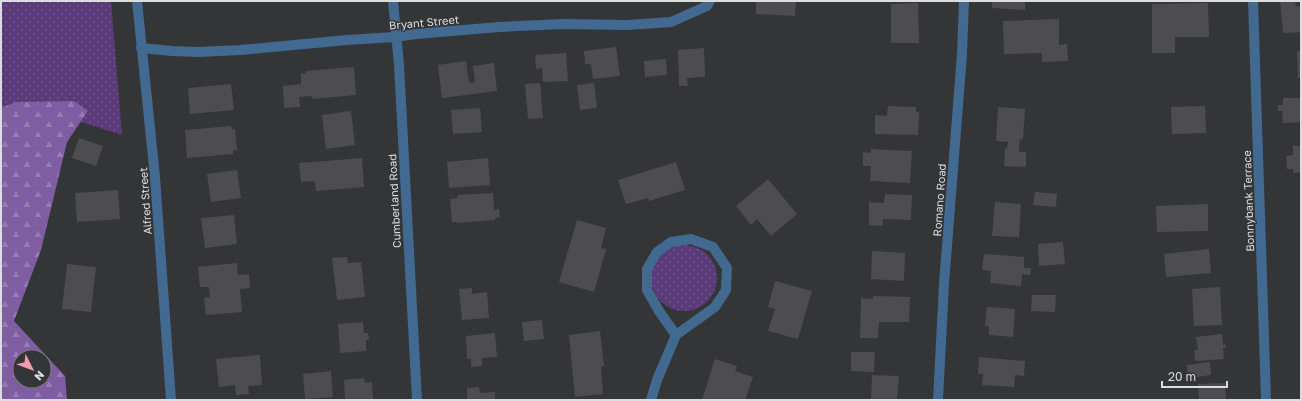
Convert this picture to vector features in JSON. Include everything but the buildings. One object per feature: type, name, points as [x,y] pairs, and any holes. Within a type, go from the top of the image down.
[{"type":"street","name":"Alfred Street","points":[[137,1],[155,177],[171,400]]},
{"type":"street","name":"Cumberland Road","points":[[393,1],[395,37],[399,65],[417,400]]},
{"type":"street","name":"Romano Road","points":[[938,400],[944,284],[962,54],[964,1]]},
{"type":"street","name":"Bonnybank Terrace","points":[[1253,1],[1266,400]]},
{"type":"street","name":"Bryant Street","points":[[141,48],[199,52],[240,50],[499,28],[563,24],[671,22],[708,4]]},
{"type":"street","points":[[651,400],[657,380],[676,335],[716,306],[726,290],[727,268],[713,247],[691,239],[671,242],[657,252],[647,269],[647,290],[658,311],[676,335]]},
{"type":"shaded area","points":[[1,1],[111,1],[122,135],[81,122],[88,111],[15,102],[1,108]]},
{"type":"shaded area","points":[[684,245],[697,248],[707,255],[714,265],[717,278],[714,291],[707,301],[697,308],[684,311],[671,308],[661,301],[654,291],[651,278],[654,265],[661,255],[671,248]]},
{"type":"green space","points":[[74,101],[88,111],[67,142],[41,250],[14,321],[40,349],[12,349],[12,389],[52,389],[52,362],[65,376],[67,400],[1,400],[1,108],[15,102]]}]
